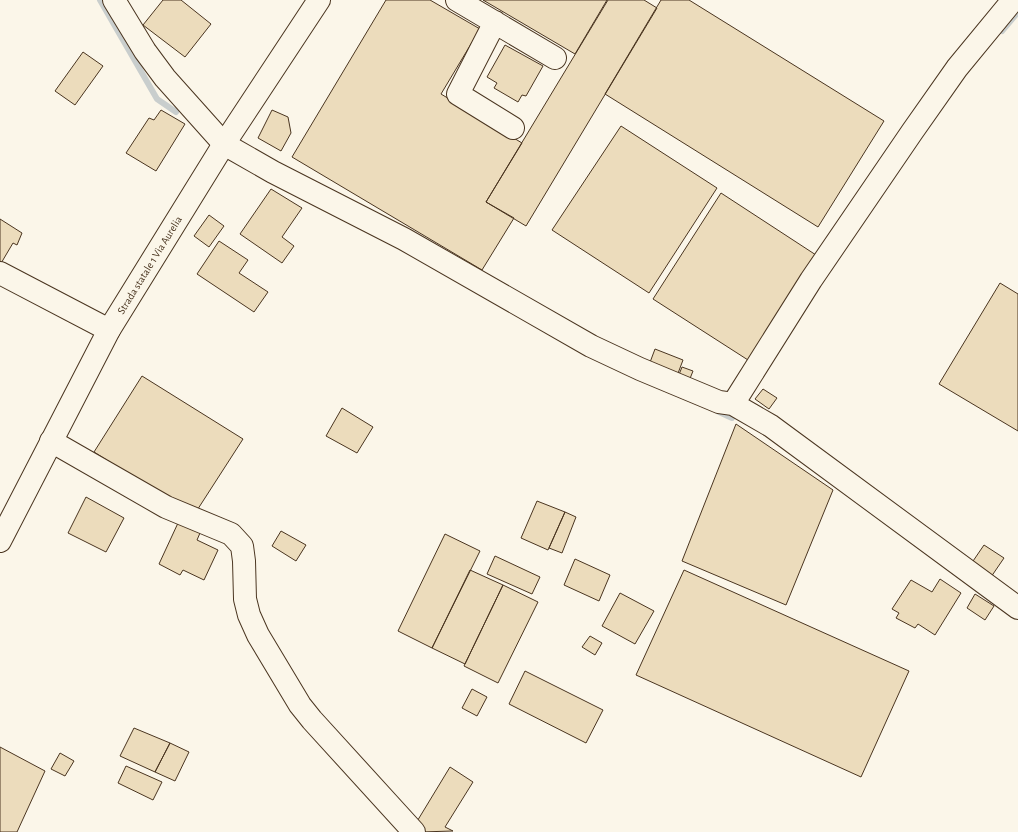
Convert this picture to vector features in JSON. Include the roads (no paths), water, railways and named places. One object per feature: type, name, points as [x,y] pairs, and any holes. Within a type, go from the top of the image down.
[{"type":"street","points":[[114,0],[144,51],[165,78],[224,144],[273,172],[404,239],[591,346],[640,369],[712,399],[733,404],[771,426],[1018,608]]},
{"type":"street","name":"Strada statale 1 Via Aurelia","points":[[0,541],[109,330],[224,144],[319,0]]},
{"type":"street","points":[[457,0],[555,58]]},
{"type":"street","points":[[733,404],[811,280],[957,68],[1013,0]]},
{"type":"street","points":[[495,22],[458,94],[513,128]]},
{"type":"street","points":[[0,273],[109,330]]},
{"type":"street","points":[[51,441],[166,507],[231,534],[242,546],[245,599],[249,616],[277,667],[312,720],[414,832]]},
{"type":"waterway","points":[[100,0],[157,99],[176,112]]},
{"type":"waterway","points":[[1002,31],[1018,12]]},
{"type":"waterway","points":[[717,411],[732,418]]}]
